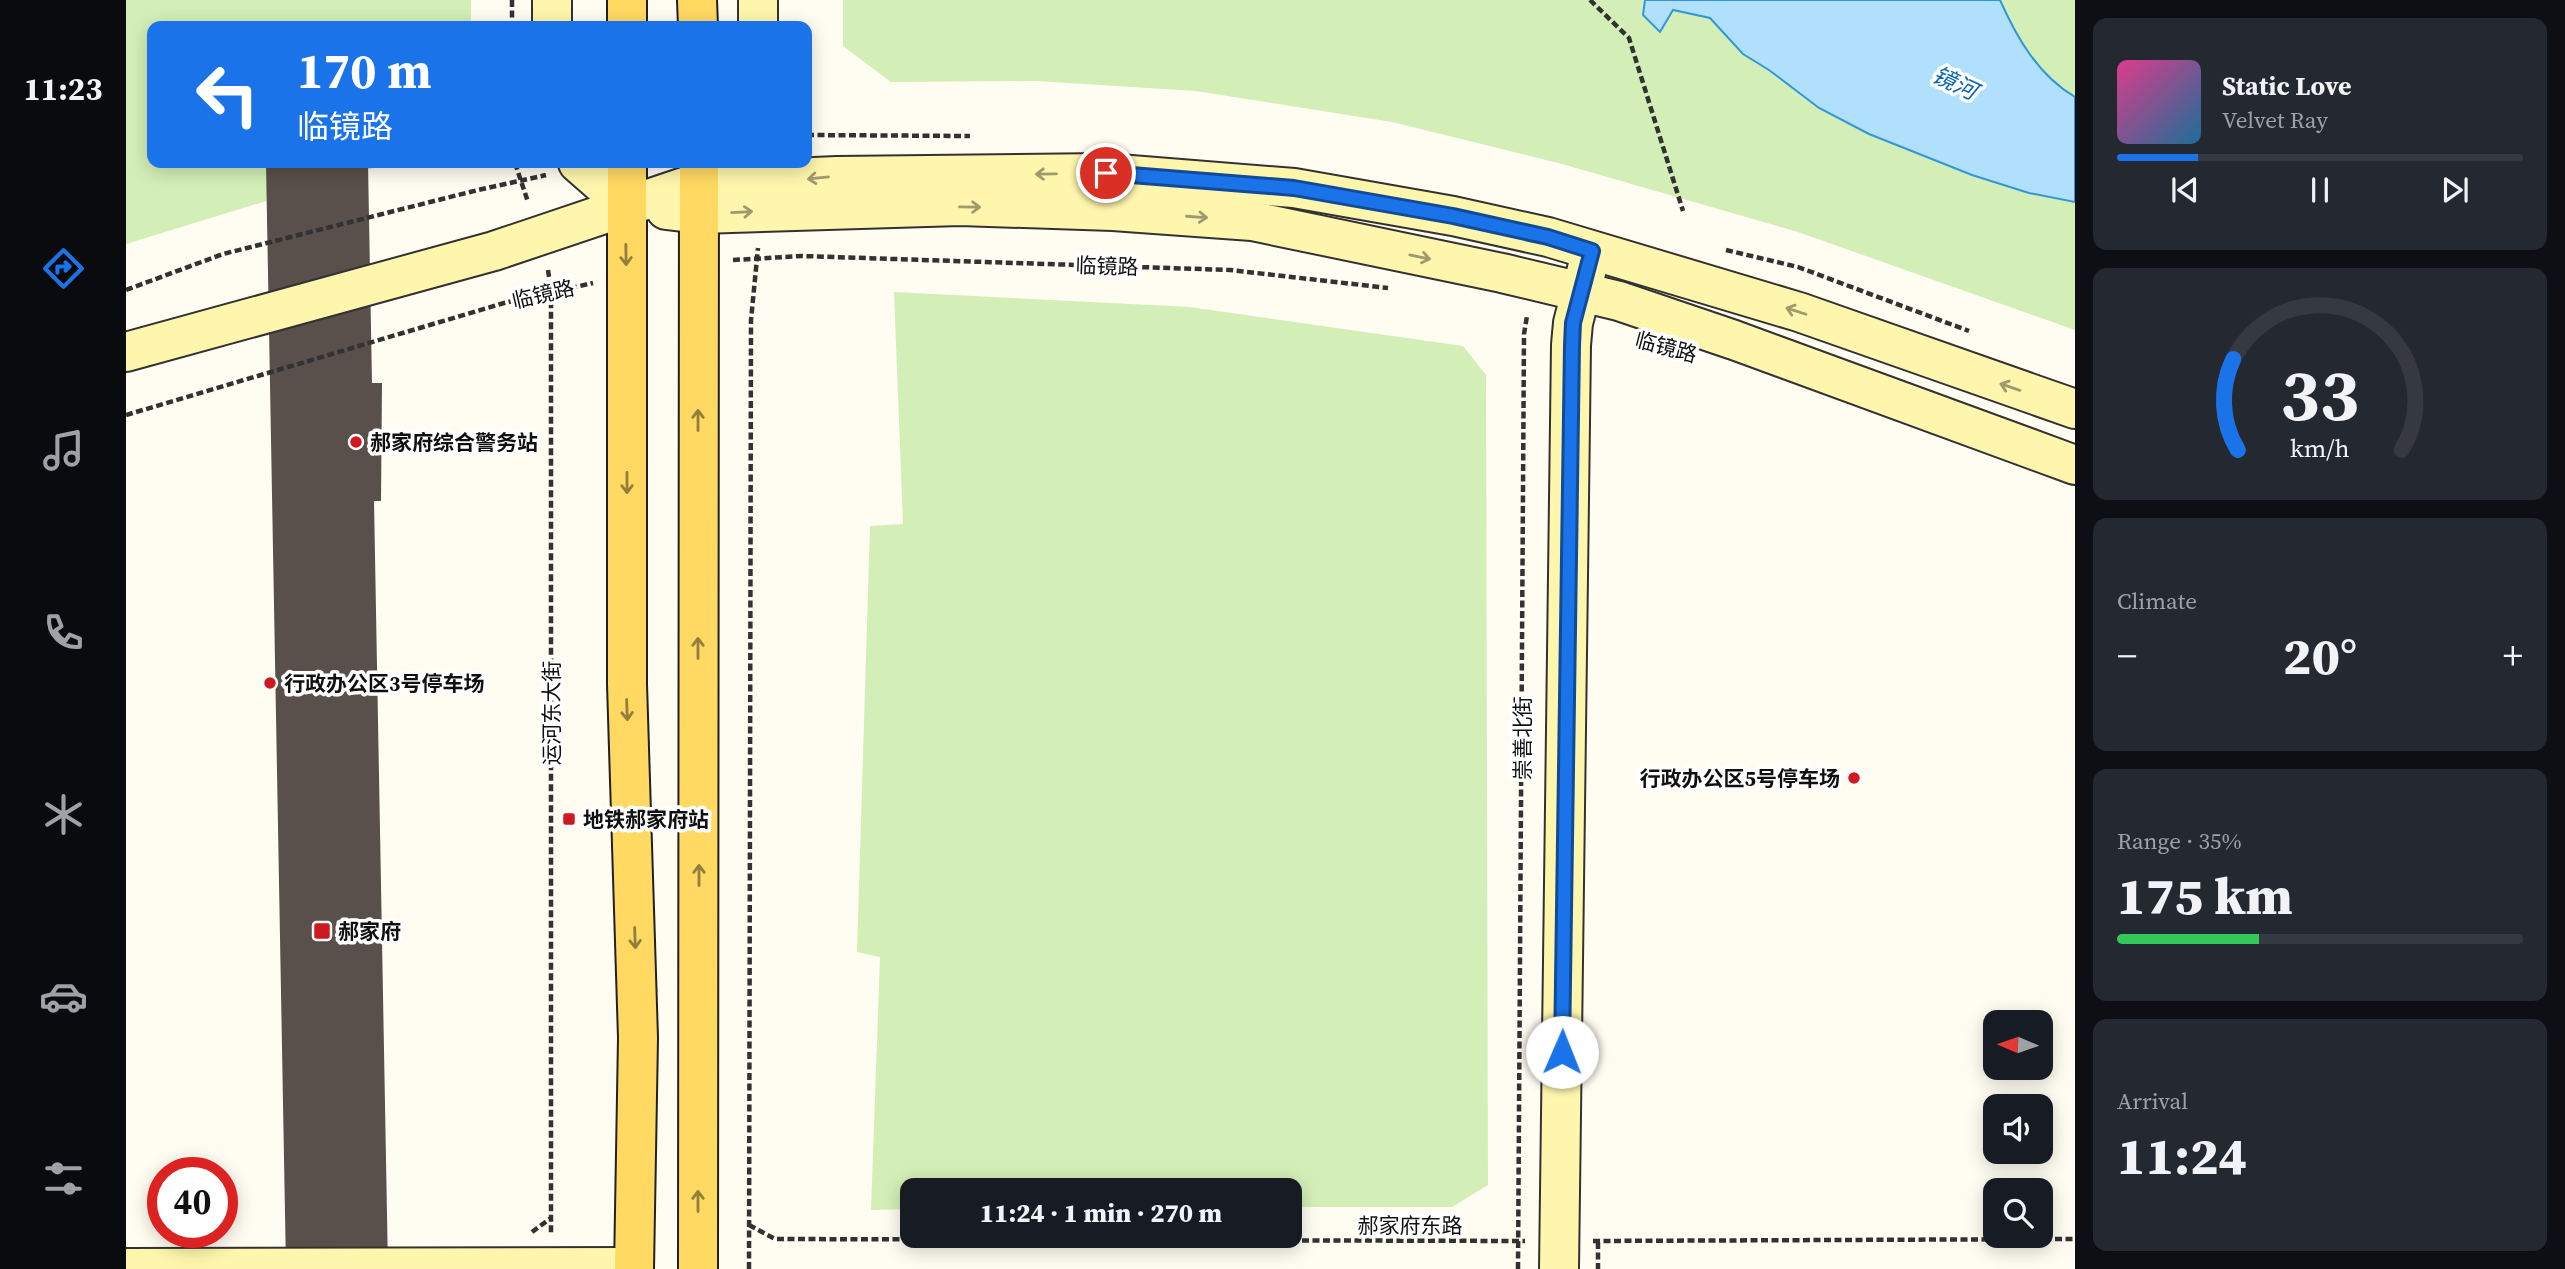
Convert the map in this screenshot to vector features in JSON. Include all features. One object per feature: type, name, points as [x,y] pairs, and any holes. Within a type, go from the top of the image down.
[{"type":"main road","points":[[627,0],[627,21]]},
{"type":"main road","points":[[697,0],[698,21]]},
{"type":"main road","points":[[626,168],[627,684],[638,1038],[634,1268]]},
{"type":"main road","points":[[698,1269],[699,265],[703,180]]},
{"type":"street","points":[[552,0],[552,21]]},
{"type":"street","points":[[758,0],[758,21]]},
{"type":"street","points":[[582,168],[625,205]]},
{"type":"street","name":"临镜路","points":[[126,352],[494,251],[703,180],[1106,173],[1294,188],[1453,216],[1548,237],[1800,312],[2075,409]]},
{"type":"street","name":"临镜路","points":[[703,180],[765,211],[960,206],[1113,211],[1252,221],[1577,307],[1734,340],[2075,465]]},
{"type":"street","name":"崇善北街","points":[[1559,1255],[1577,307],[1592,251]]},
{"type":"street","points":[[126,1268],[634,1268]]},
{"type":"path","points":[[512,0],[512,21]]},
{"type":"path","points":[[1590,0],[1629,38],[1683,211]]},
{"type":"path","name":"运河东大街","points":[[516,168],[541,234],[551,291],[551,1268]]},
{"type":"path","points":[[126,290],[223,254],[571,168]]},
{"type":"path","points":[[749,1269],[751,320],[765,211]]},
{"type":"path","name":"临镜路","points":[[699,265],[757,257],[829,257],[1230,270],[1401,290]]},
{"type":"path","name":"临镜路","points":[[126,415],[551,291],[626,277]]},
{"type":"path","name":"崇善北街","points":[[1518,1269],[1524,334],[1527,311],[1577,307]]},
{"type":"path","name":"郝家府东路","points":[[749,1225],[775,1239],[1519,1241],[1559,1255],[2075,1239]]},
{"type":"green space","points":[[126,0],[471,0],[471,21],[147,21],[147,168],[374,168],[126,244]]},
{"type":"green space","points":[[843,0],[2075,0],[2075,330],[1798,232],[1562,164],[1392,122],[1196,91],[1036,81],[891,82],[843,46]]},
{"type":"green space","points":[[894,292],[1190,307],[1463,346],[1486,375],[1488,1185],[1452,1207],[1302,1207],[1302,1178],[900,1178],[900,1209],[871,1210],[880,957],[857,952],[870,526],[903,524]]},
{"type":"water","name":"镜河","points":[[1645,0],[2000,0],[2039,67],[2075,97],[2075,202],[2029,193],[1972,175],[1869,134],[1819,108],[1743,54],[1710,18],[1673,10],[1660,32],[1643,15]]},
{"type":"building","name":"郝家府","points":[[266,168],[368,168],[372,383],[382,383],[381,501],[374,501],[388,1269],[286,1269]]},
{"type":"place","name":"郝家府综合警务站","points":[[356,442]]},
{"type":"place","name":"行政办公区3号停车场","points":[[270,683]]},
{"type":"place","name":"行政办公区5号停车场","points":[[1854,778]]},
{"type":"place","name":"地铁郝家府站","points":[[569,819]]},
{"type":"place","name":"郝家府","points":[[322,931]]},
{"type":"route","points":[[1106,173],[1294,188],[1453,216],[1548,237],[1592,251],[1573,323],[1572,345],[1562,1052]]}]
